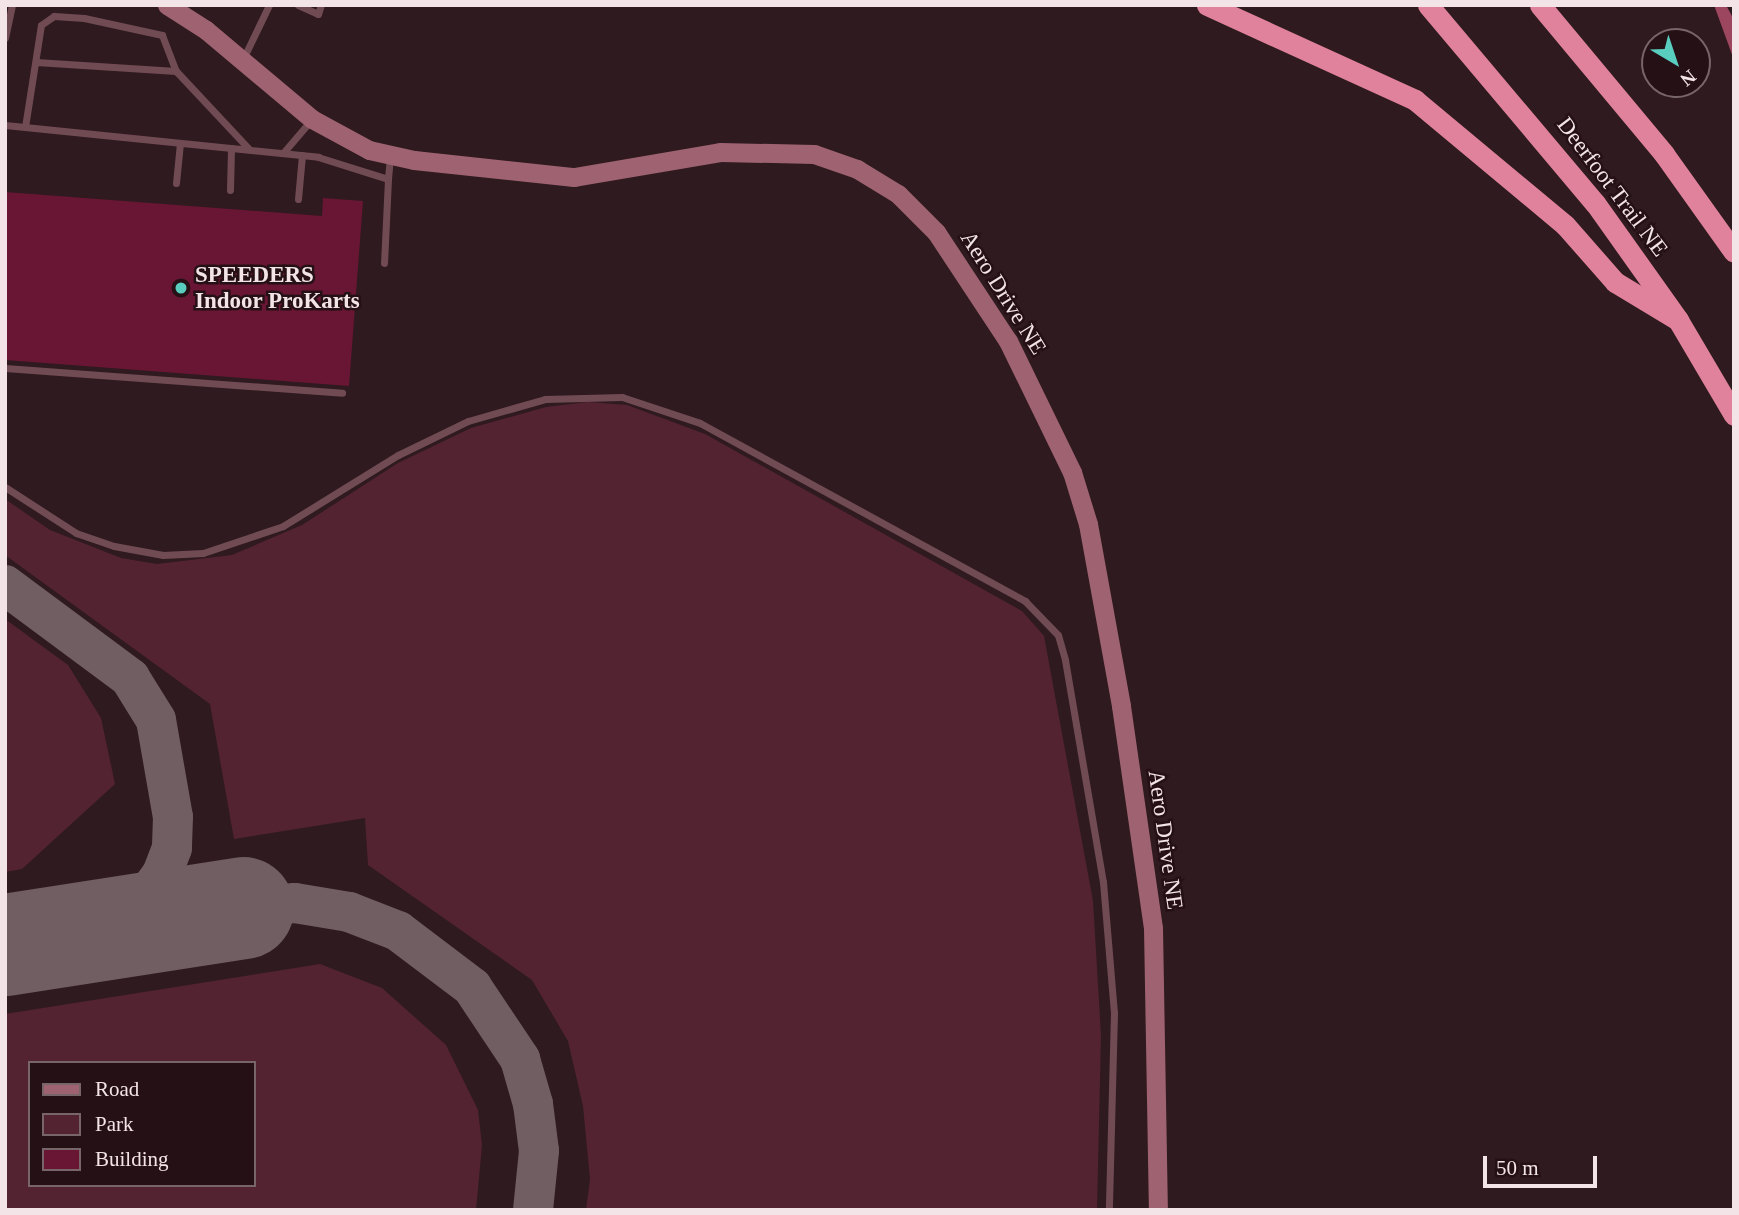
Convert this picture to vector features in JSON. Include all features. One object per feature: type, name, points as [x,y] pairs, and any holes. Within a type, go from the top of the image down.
[{"type":"highway","points":[[1207,5],[1415,100],[1565,225],[1615,282],[1678,320]]},
{"type":"highway","name":"Deerfoot Trail NE","points":[[1428,5],[1595,203],[1678,320],[1734,415]]},
{"type":"highway","points":[[1540,5],[1664,154],[1734,252]]},
{"type":"street","name":"Aero Drive NE","points":[[167,5],[243,60],[312,119],[390,154],[574,177],[720,152],[814,154],[857,169],[898,194],[936,232],[1008,341],[1072,472],[1088,524],[1121,706],[1153,928],[1158,1210]]},
{"type":"lane","points":[[5,38],[12,5]]},
{"type":"lane","points":[[243,60],[269,5]]},
{"type":"lane","points":[[298,5],[318,14],[321,5]]},
{"type":"lane","points":[[25,127],[41,25],[54,16],[152,29],[162,35],[176,71],[249,150]]},
{"type":"lane","points":[[36,62],[176,71]]},
{"type":"lane","points":[[283,153],[312,119]]},
{"type":"lane","points":[[5,125],[302,155],[388,179]]},
{"type":"lane","points":[[176,183],[180,143]]},
{"type":"lane","points":[[230,190],[231,148]]},
{"type":"lane","points":[[384,263],[390,154]]},
{"type":"lane","points":[[298,199],[302,155]]},
{"type":"lane","points":[[5,369],[342,393]]},
{"type":"lane","points":[[5,487],[76,533],[114,546],[163,555],[204,553],[283,526],[398,455],[468,421],[545,399],[622,397],[699,422],[1025,601],[1058,635],[1065,660],[1103,882],[1114,1013],[1109,1210]]},
{"type":"green space","points":[[588,402],[627,405],[705,434],[1022,611],[1044,636],[1093,901],[1101,1035],[1097,1210],[586,1210],[590,1179],[583,1106],[568,1041],[532,980],[368,865],[365,818],[234,839],[210,704],[5,555],[5,499],[50,530],[121,558],[157,564],[232,555],[302,525],[398,463],[471,428],[546,407]]},
{"type":"green space","points":[[5,619],[68,665],[101,718],[115,784],[22,869],[5,872]]},
{"type":"green space","points":[[320,964],[382,988],[446,1045],[478,1110],[482,1145],[476,1210],[5,1210],[5,1014]]},
{"type":"shaded area","points":[[1714,5],[1726,5],[1733,18],[1734,60]]},
{"type":"building","name":"SPEEDERS Indoor ProKarts","points":[[5,192],[322,216],[323,198],[363,201],[349,386],[5,360]]},
{"type":"taxiway","points":[[5,585],[130,678],[156,720],[173,817],[172,848],[162,874],[143,900],[77,934]]},
{"type":"taxiway","points":[[243,908],[295,903],[349,912],[398,931],[472,987],[520,1059],[533,1104],[539,1151],[533,1210]]},
{"type":"runway","points":[[5,945],[243,908]]},
{"type":"place","name":"SPEEDERS Indoor ProKarts","points":[[181,288]]}]
